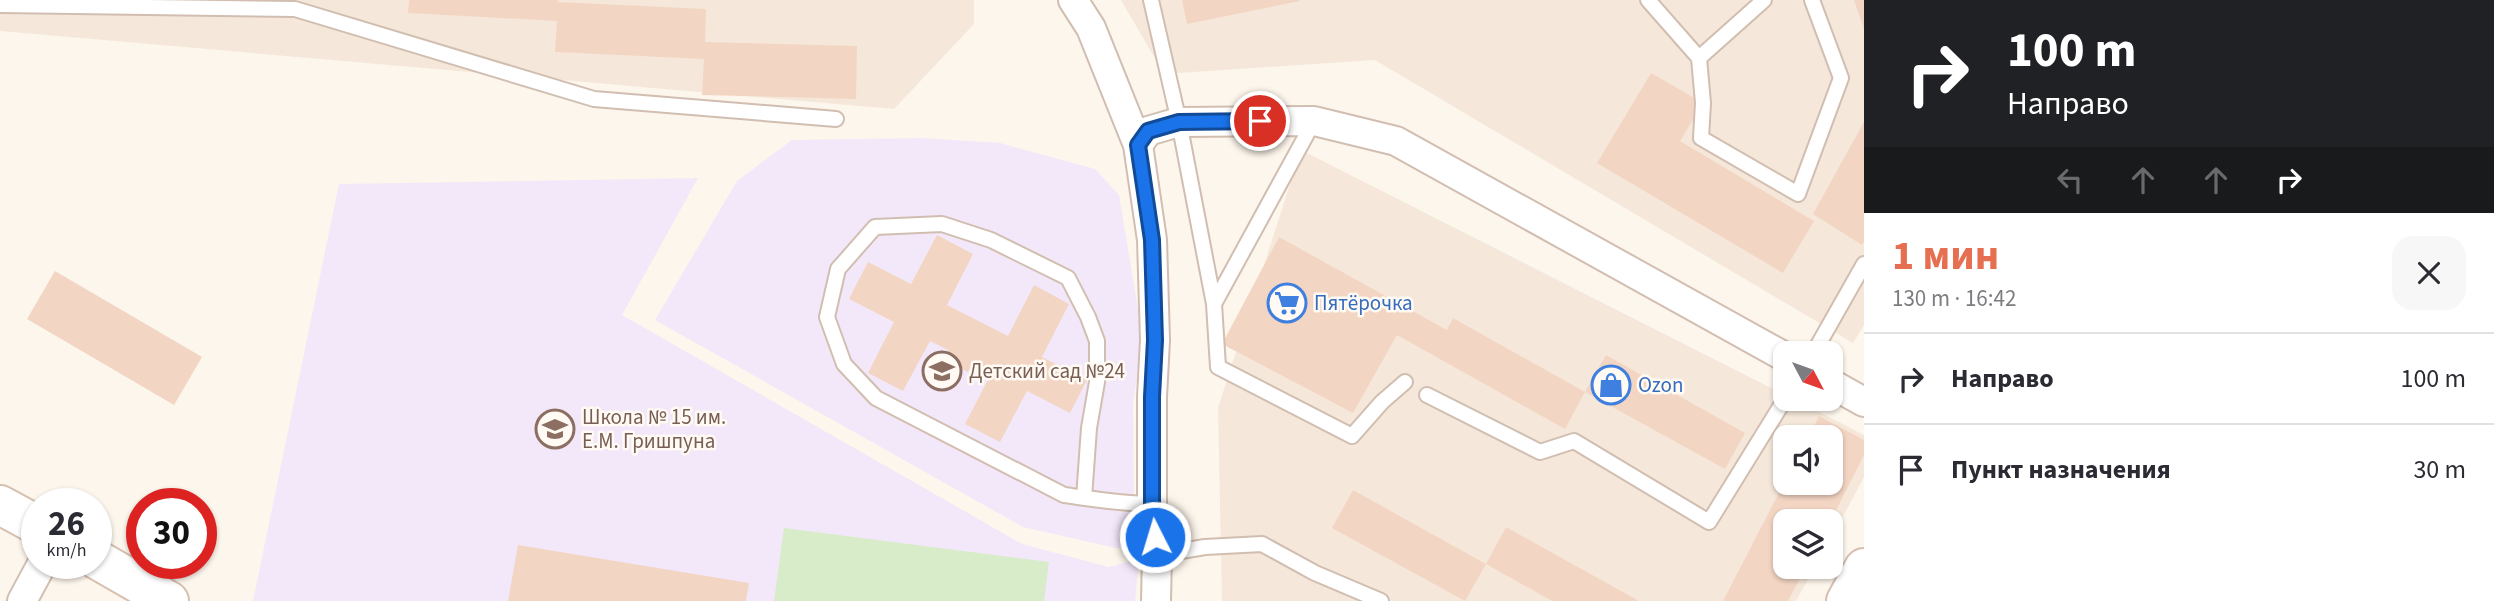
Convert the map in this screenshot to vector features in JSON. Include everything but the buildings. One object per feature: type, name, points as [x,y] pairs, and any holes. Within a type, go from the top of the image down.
[{"type":"street","points":[[1073,0],[1091,27],[1138,145],[1152,252],[1155,340],[1152,503],[1157,555],[1156,601]]},
{"type":"street","points":[[1138,145],[1148,131],[1179,122],[1314,121],[1396,141],[1773,350]]},
{"type":"street","points":[[1843,390],[1864,402]]},
{"type":"street","points":[[0,505],[21,516]]},
{"type":"street","points":[[112,568],[169,601]]},
{"type":"street","points":[[1846,601],[1864,568]]},
{"type":"street","points":[[22,601],[33,579]]},
{"type":"lane","points":[[1151,0],[1179,122],[1214,304],[1218,367],[1352,436],[1382,402],[1405,382]]},
{"type":"lane","points":[[1648,0],[1699,58],[1703,103],[1701,138],[1798,194],[1841,78],[1812,0]]},
{"type":"lane","points":[[1699,58],[1765,0]]},
{"type":"lane","points":[[0,5],[295,9],[594,99],[836,119]]},
{"type":"lane","points":[[1214,304],[1314,121]]},
{"type":"lane","points":[[1084,498],[1089,428],[1097,382],[1097,341],[1068,278],[991,240],[943,224],[875,227],[838,269],[827,317],[844,364],[876,398],[1064,495],[1084,498],[1152,503]]},
{"type":"lane","points":[[1820,341],[1864,264]]},
{"type":"lane","points":[[1427,395],[1540,452],[1574,441],[1709,522],[1778,411]]},
{"type":"lane","points":[[1157,555],[1205,547],[1262,544],[1315,573],[1381,601]]},
{"type":"shaded area","points":[[0,0],[974,0],[974,24],[894,109],[0,31]]},
{"type":"shaded area","points":[[1121,0],[1864,0],[1864,325],[1853,343],[1375,60],[1164,74]]},
{"type":"shaded area","name":"Детский сад №24","points":[[921,138],[1000,143],[1095,169],[1119,195],[1143,339],[1133,403],[1137,546],[1116,548],[1023,527],[655,320],[737,181],[792,140]]},
{"type":"shaded area","points":[[1301,150],[1773,389],[1773,411],[1817,411],[1864,435],[1864,477],[1843,516],[1843,509],[1773,509],[1773,579],[1808,579],[1796,601],[1222,601],[1218,408]]},
{"type":"shaded area","name":"Школа № 15 им. Е.М. Гришпуна","points":[[698,178],[622,315],[1022,544],[1109,567],[1139,559],[1135,601],[253,601],[339,184]]},
{"type":"green space","points":[[784,528],[1049,562],[1044,601],[774,601]]},
{"type":"place","name":"Пятёрочка","points":[[1287,303]]},
{"type":"place","name":"Детский сад №24","points":[[942,371]]},
{"type":"place","name":"Ozon","points":[[1611,385]]},
{"type":"place","name":"Школа № 15 им. Е.М. Гришпуна","points":[[555,429]]},
{"type":"route","points":[[1155,537],[1152,503],[1155,340],[1152,240],[1138,145],[1148,131],[1179,122],[1260,121]]}]
